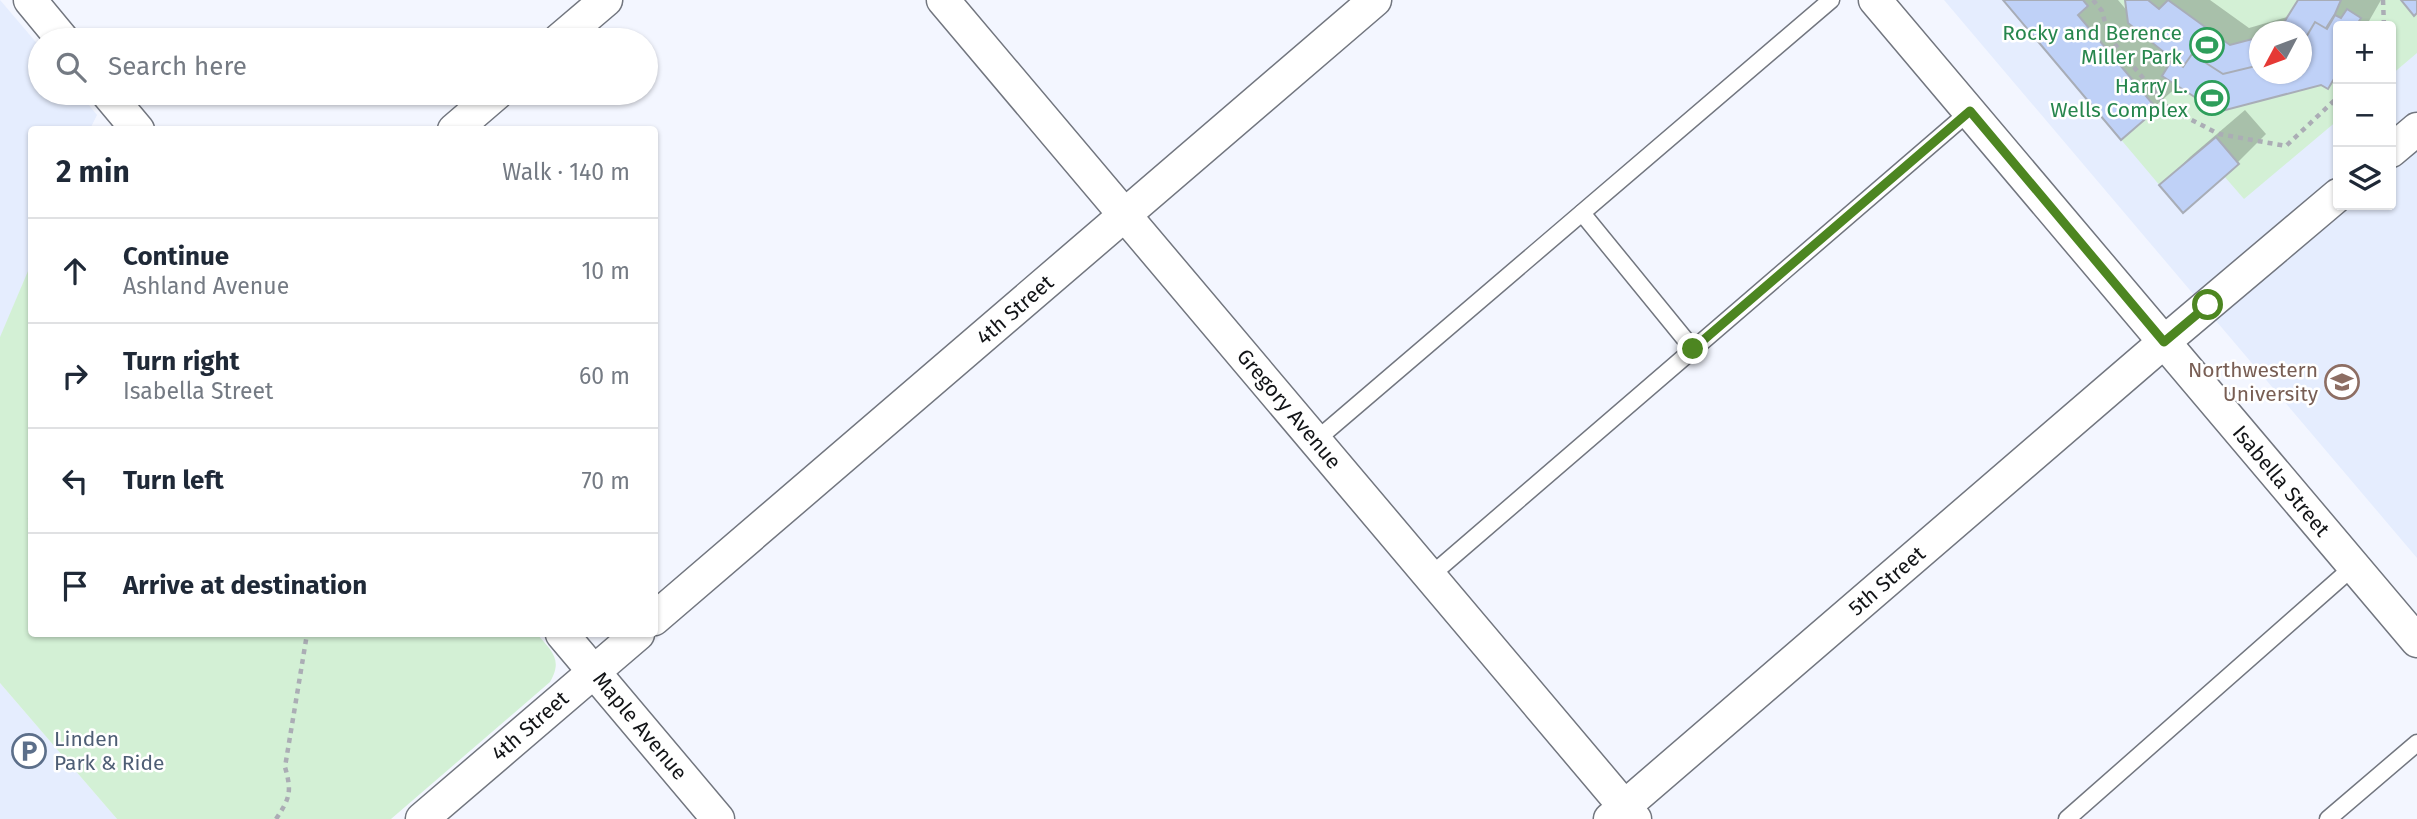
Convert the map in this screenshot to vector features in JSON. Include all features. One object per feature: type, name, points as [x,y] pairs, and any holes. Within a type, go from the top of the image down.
[{"type":"street","points":[[573,28],[606,0]]},
{"type":"street","name":"Gregory Avenue","points":[[943,0],[1430,576],[1623,815]]},
{"type":"street","name":"4th Street","points":[[658,616],[1375,0]]},
{"type":"street","name":"Isabella Street","points":[[1875,0],[2353,567],[2415,633]]},
{"type":"street","points":[[41,5],[55,28]]},
{"type":"street","points":[[117,105],[135,126]]},
{"type":"street","points":[[459,126],[483,105]]},
{"type":"street","points":[[2396,147],[2417,129]]},
{"type":"street","name":"5th Street","points":[[1623,815],[2164,342],[2333,199]]},
{"type":"street","name":"Maple Avenue","points":[[565,637],[718,819]]},
{"type":"street","name":"4th Street","points":[[422,819],[635,637]]},
{"type":"lane","points":[[1315,441],[1831,0]]},
{"type":"lane","points":[[1430,576],[1970,111]]},
{"type":"lane","points":[[1582,214],[1693,349]]},
{"type":"lane","points":[[2076,816],[2353,567]]},
{"type":"lane","points":[[2328,819],[2417,743]]},
{"type":"path","points":[[2093,0],[2102,11],[2109,37],[2168,108],[2219,134],[2286,146],[2333,102]]},
{"type":"path","points":[[2383,0],[2384,21]]},
{"type":"path","points":[[276,819],[289,800],[290,784],[285,767],[307,637]]},
{"type":"shaded area","points":[[0,0],[28,33],[28,105],[89,105],[97,115],[92,126],[28,126],[28,272],[0,338]]},
{"type":"shaded area","name":"Northwestern University","points":[[1944,0],[2417,0],[2417,558]]},
{"type":"shaded area","name":"Linden Park & Ride","points":[[0,683],[117,819],[0,819]]},
{"type":"green space","name":"Harry L. Wells Complex","points":[[2003,0],[2417,0],[2417,53],[2396,71],[2396,21],[2333,21],[2333,124],[2244,199],[2224,176],[2183,213]]},
{"type":"green space","points":[[28,271],[28,637],[539,637],[556,662],[550,682],[391,819],[117,819],[0,683],[0,337]]},
{"type":"building","points":[[2003,0],[2083,0],[2088,6],[2078,15],[2157,109],[2121,140]]},
{"type":"building","points":[[2125,0],[2148,0],[2159,9],[2168,0],[2230,45],[2249,40],[2249,80],[2221,87],[2171,58],[2128,23]]},
{"type":"building","points":[[2298,0],[2341,0],[2312,50],[2312,21],[2285,21]]},
{"type":"building","points":[[2401,0],[2417,0],[2417,13],[2414,16]]},
{"type":"building","points":[[2347,9],[2361,18],[2359,21],[2333,21],[2333,80],[2328,89],[2321,85],[2218,112],[2162,76],[2172,60],[2183,67],[2192,54],[2223,74],[2249,68],[2249,84],[2312,84],[2312,27],[2315,22],[2327,29],[2335,15],[2341,18]]},
{"type":"building","points":[[2216,137],[2239,164],[2183,213],[2159,185]]},
{"type":"place","name":"Rocky and Berence Miller Park","points":[[2207,45]]},
{"type":"place","name":"Harry L. Wells Complex","points":[[2212,98]]},
{"type":"place","name":"Northwestern University","points":[[2342,382]]},
{"type":"place","name":"Linden Park & Ride","points":[[29,751]]},
{"type":"route","points":[[1693,349],[1970,111],[2164,342],[2208,305]]}]
